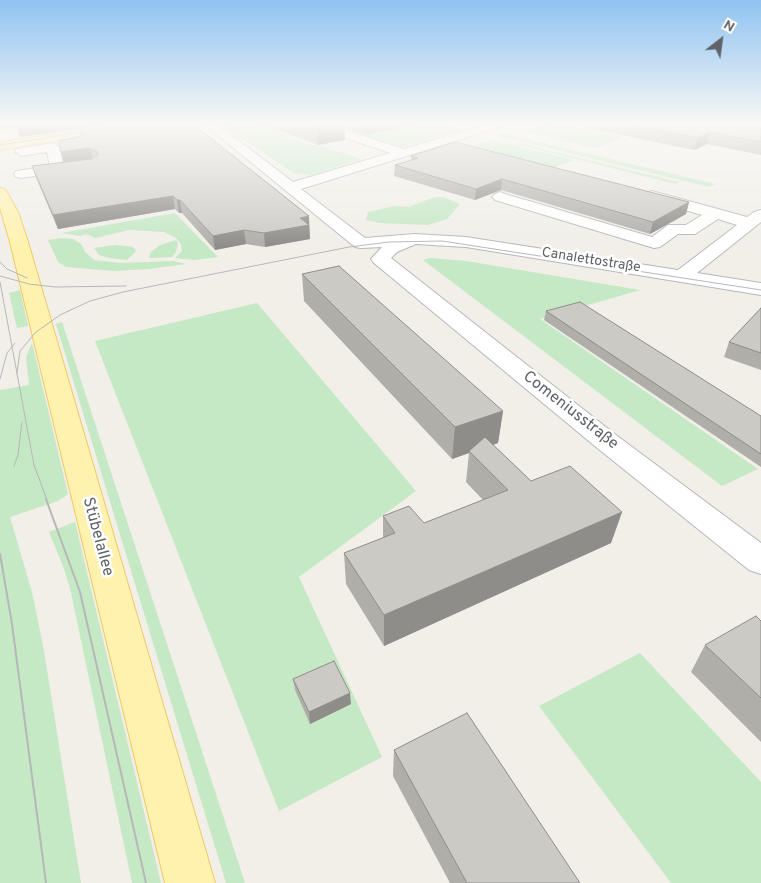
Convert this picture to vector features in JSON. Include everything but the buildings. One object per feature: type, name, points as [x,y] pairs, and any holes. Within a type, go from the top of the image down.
[{"type":"main road","name":"Stübelallee","points":[[0,192],[10,212],[19,242],[190,883]]},
{"type":"street","points":[[263,165],[291,187],[363,165]]},
{"type":"street","points":[[21,174],[84,166]]},
{"type":"street","name":"Canalettostraße","points":[[291,187],[361,243],[420,239],[497,246],[761,288]]},
{"type":"street","points":[[634,192],[717,213],[755,219]]},
{"type":"street","points":[[500,198],[654,243],[674,229],[689,230],[717,213]]},
{"type":"street","points":[[682,276],[755,219]]},
{"type":"street","name":"Canalettostraße","points":[[380,259],[391,248],[420,239]]},
{"type":"street","name":"Comeniusstraße","points":[[380,259],[606,441],[761,561]]},
{"type":"green space","points":[[282,165],[342,165],[311,175],[294,173]]},
{"type":"green space","points":[[522,165],[560,165],[545,171]]},
{"type":"green space","points":[[600,165],[610,165],[679,182],[675,184]]},
{"type":"green space","points":[[619,165],[636,165],[715,184],[709,187]]},
{"type":"green space","points":[[435,197],[443,197],[460,204],[447,219],[428,225],[379,223],[366,220],[368,212],[394,206],[408,207]]},
{"type":"green space","points":[[175,213],[218,257],[195,260],[175,258],[182,251],[181,244],[176,238],[164,232],[129,230],[95,238],[86,234],[80,236],[61,233]]},
{"type":"green space","points":[[73,239],[81,244],[85,252],[94,260],[120,263],[173,261],[186,264],[113,271],[66,267],[58,262],[48,240]]},
{"type":"green space","points":[[176,240],[178,243],[176,252],[172,257],[149,258],[151,252],[160,245]]},
{"type":"green space","points":[[116,245],[133,247],[136,251],[127,260],[99,255],[94,248]]},
{"type":"green space","points":[[430,258],[466,261],[640,290],[540,319],[758,469],[722,486],[423,260]]},
{"type":"green space","points":[[20,290],[28,326],[17,328],[9,293]]},
{"type":"green space","points":[[257,303],[416,491],[299,577],[382,757],[279,811],[95,341]]},
{"type":"green space","points":[[62,322],[245,883],[226,883],[56,324]]},
{"type":"green space","points":[[32,343],[68,494],[58,501],[10,517],[33,596],[44,651],[81,883],[0,883],[0,390],[29,385],[26,357]]},
{"type":"green space","points":[[75,522],[161,883],[132,883],[70,588],[49,532]]},
{"type":"green space","points":[[640,653],[761,782],[761,883],[671,883],[539,706]]},
{"type":"tram line","points":[[17,373],[20,351],[36,332],[60,315],[90,301],[123,292],[349,247],[389,242],[442,241],[761,290]]},
{"type":"tram line","points":[[0,262],[7,269],[27,278]]},
{"type":"tram line","points":[[0,276],[29,284],[55,287],[126,286]]},
{"type":"tram line","points":[[0,282],[12,347]]},
{"type":"tram line","points":[[12,347],[15,343]]},
{"type":"tram line","points":[[0,379],[7,353],[12,347]]},
{"type":"tram line","points":[[12,347],[34,465],[47,500]]},
{"type":"tram line","points":[[14,466],[18,455],[22,422]]},
{"type":"tram line","points":[[46,499],[80,592],[146,883]]},
{"type":"tram line","points":[[0,554],[12,624],[46,883]]}]
